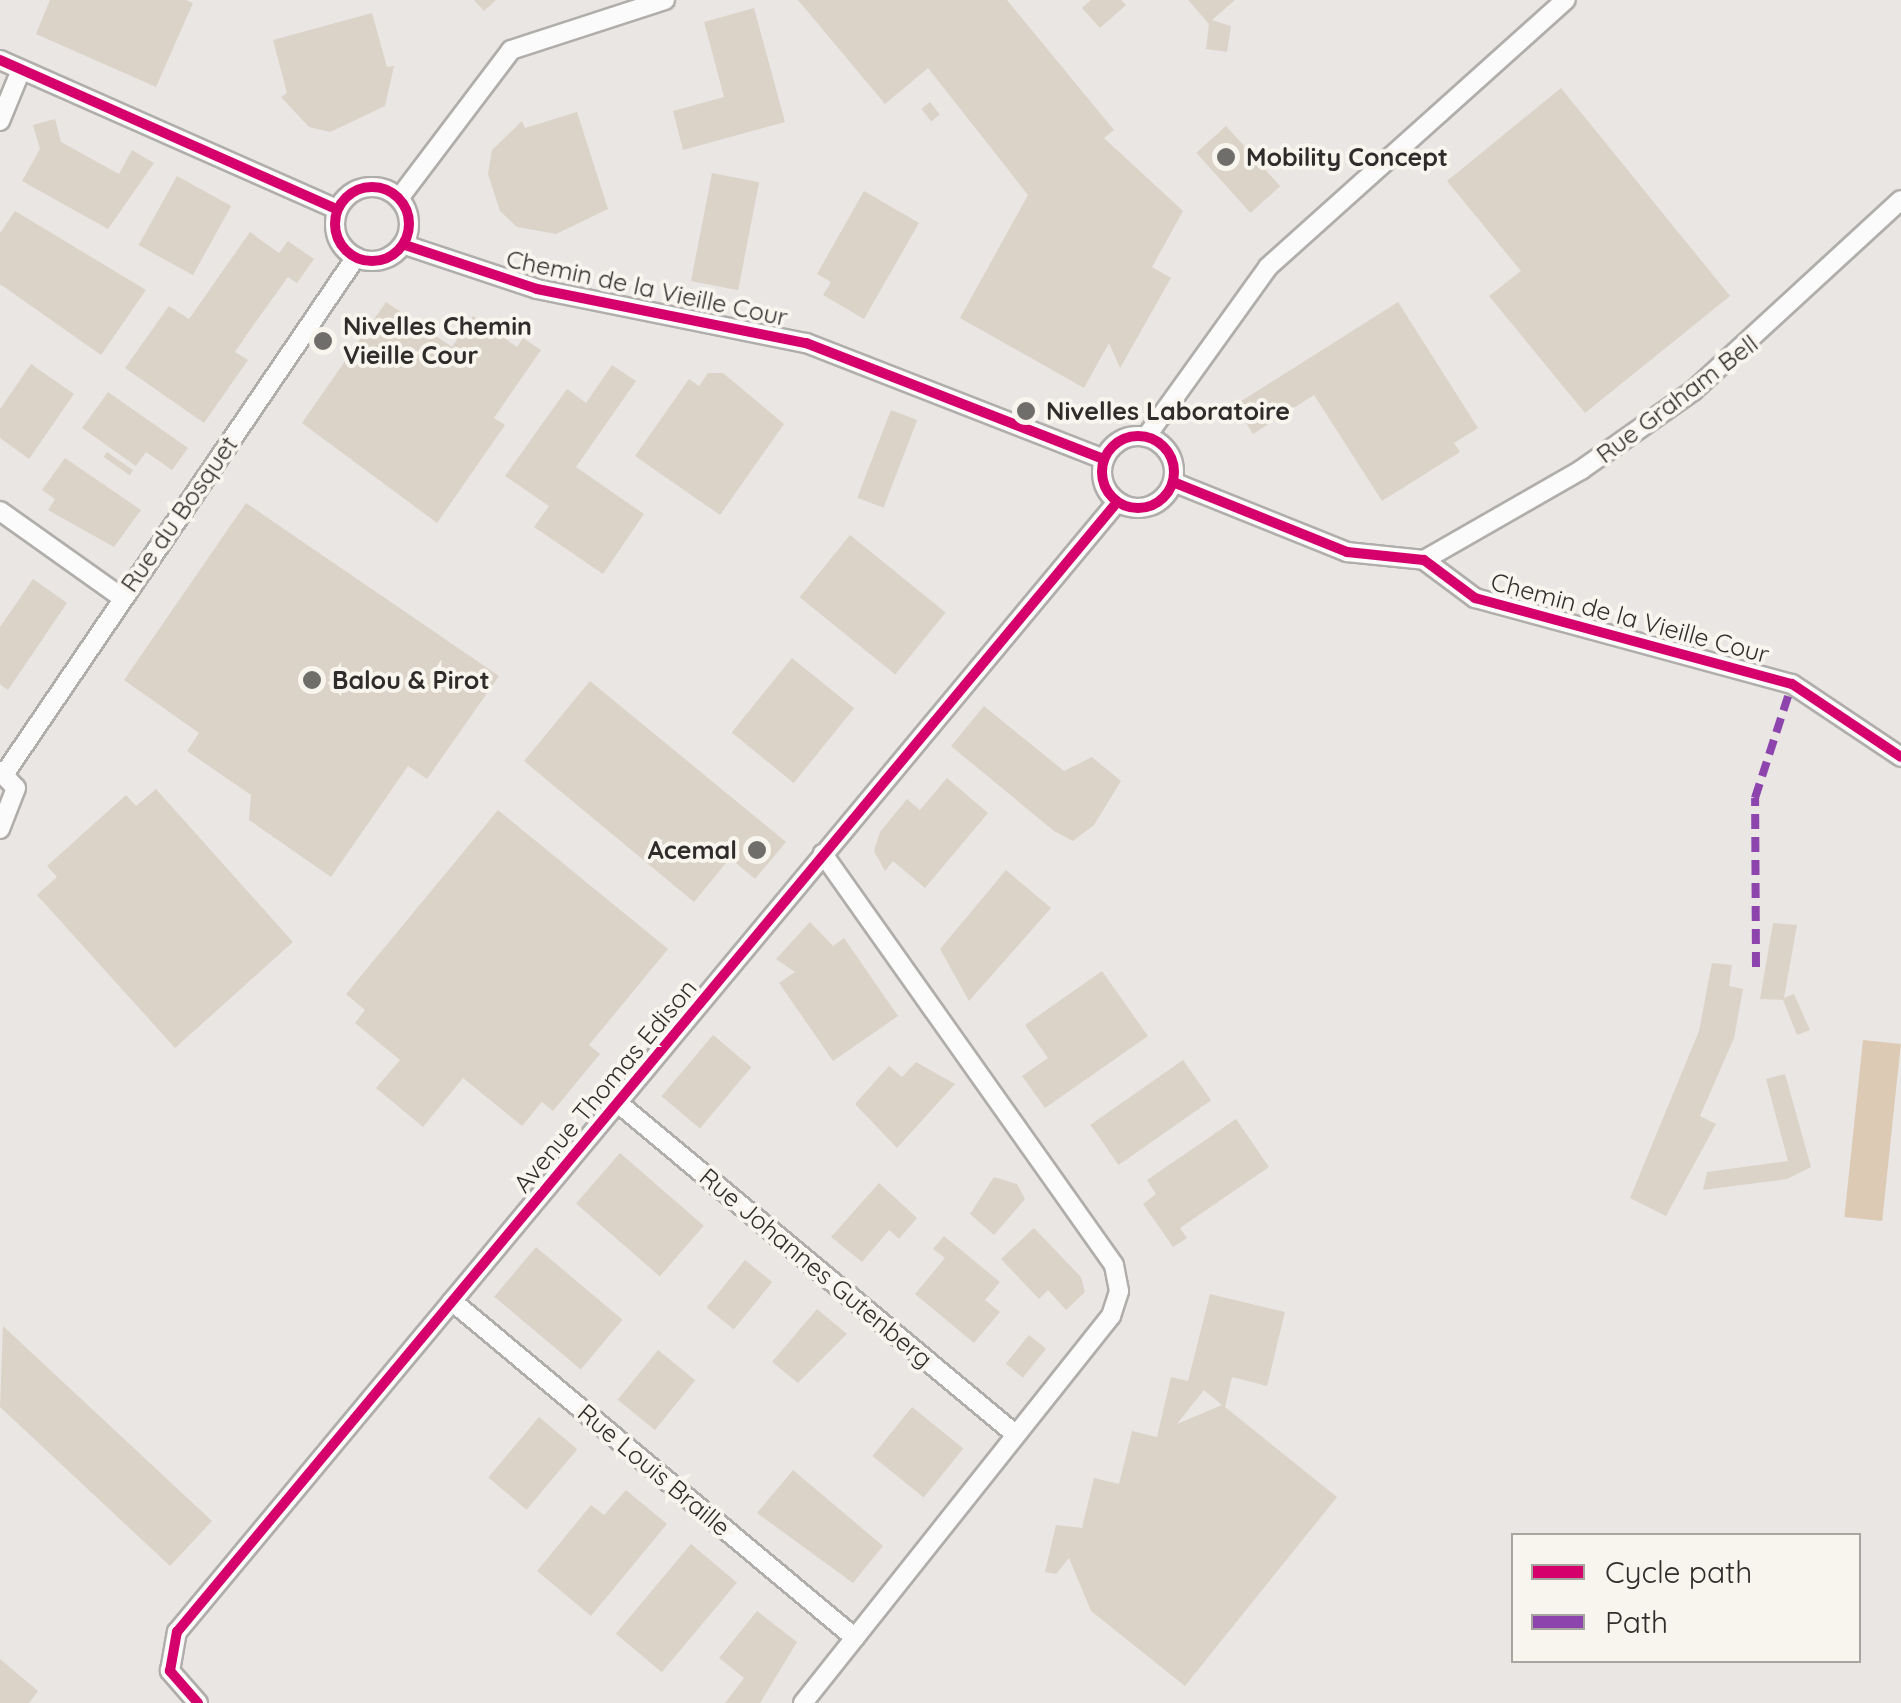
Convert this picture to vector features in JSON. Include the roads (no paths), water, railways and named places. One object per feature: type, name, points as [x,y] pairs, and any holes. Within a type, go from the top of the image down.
[{"type":"street","points":[[337,209],[338,241],[356,257],[374,262],[405,245],[400,197],[511,50],[664,0]]},
{"type":"street","points":[[1146,437],[1268,267],[1566,0]]},
{"type":"street","points":[[0,60],[337,209]]},
{"type":"street","points":[[0,122],[21,70]]},
{"type":"street","points":[[337,209],[365,188],[400,197]]},
{"type":"street","name":"Rue Graham Bell","points":[[1424,560],[1582,470],[1694,391],[1901,200]]},
{"type":"street","name":"Chemin de la Vieille Cour","points":[[405,245],[536,289],[806,343],[1104,459]]},
{"type":"street","name":"Rue du Bosquet","points":[[0,829],[16,808],[2,772],[356,257]]},
{"type":"street","points":[[1146,437],[1171,457],[1173,482],[1149,507],[1117,502],[1104,484],[1104,459],[1121,440],[1146,437]]},
{"type":"street","points":[[1173,482],[1347,552],[1424,560]]},
{"type":"street","name":"Avenue Thomas Edison","points":[[198,1703],[170,1671],[177,1632],[1117,502]]},
{"type":"street","points":[[0,511],[121,597]]},
{"type":"street","name":"Chemin de la Vieille Cour","points":[[1424,560],[1475,598],[1792,684],[1901,758]]},
{"type":"street","points":[[803,1703],[1110,1316],[1114,1266],[823,854]]},
{"type":"street","name":"Rue Johannes Gutenberg","points":[[618,1103],[1015,1434]]},
{"type":"street","name":"Rue Louis Braille","points":[[452,1301],[855,1638]]},
{"type":"place","name":"Mobility Concept","points":[[1226,157]]},
{"type":"place","name":"Nivelles Chemin Vieille Cour","points":[[323,341]]},
{"type":"place","name":"Nivelles Laboratoire","points":[[1026,411]]},
{"type":"place","name":"Balou & Pirot","points":[[312,680]]},
{"type":"place","name":"Acemal","points":[[757,850]]}]
